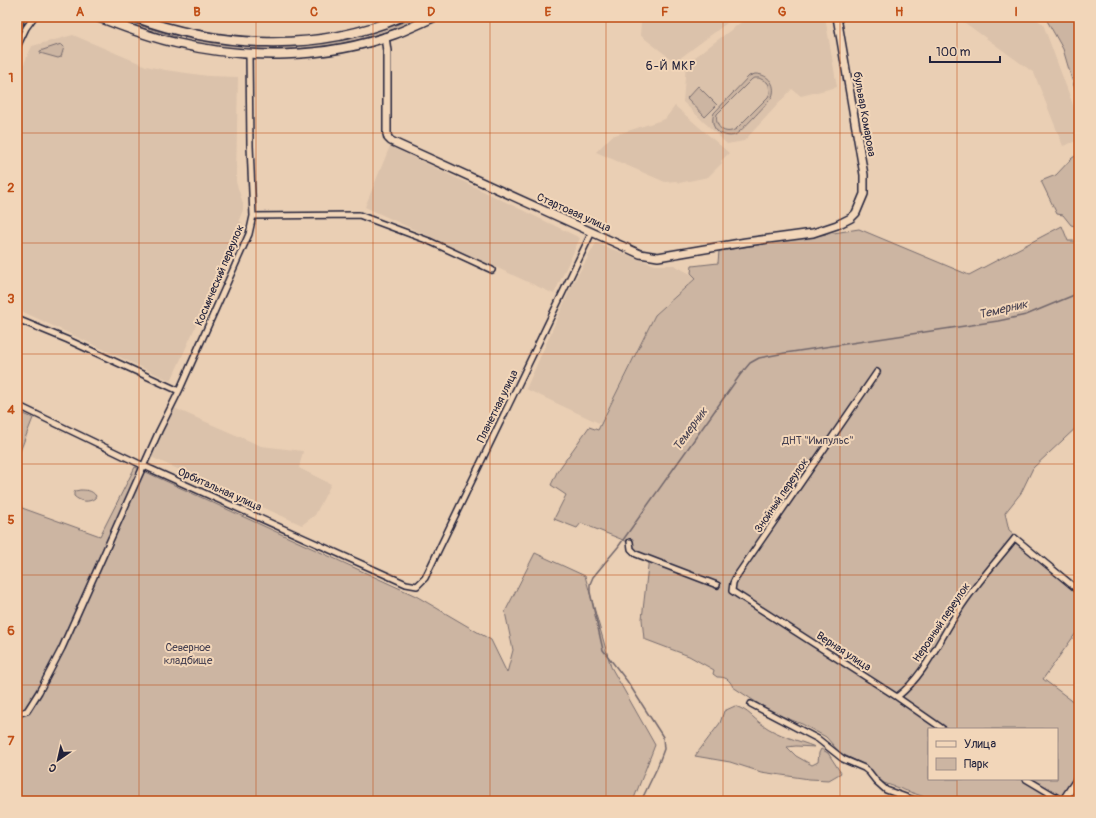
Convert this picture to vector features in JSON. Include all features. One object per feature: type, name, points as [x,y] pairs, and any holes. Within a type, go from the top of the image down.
[{"type":"main road","points":[[98,17],[143,34],[179,44],[209,50],[249,54],[312,52],[362,43],[385,37],[434,17]]},
{"type":"main road","points":[[134,17],[182,32],[234,40],[262,42],[326,38],[375,27],[401,17]]},
{"type":"main road","points":[[179,44],[182,32]]},
{"type":"street","points":[[17,33],[22,17]]},
{"type":"street","points":[[17,47],[26,28],[34,17]]},
{"type":"street","name":"бульвар Комарова","points":[[838,17],[864,176],[864,194],[856,213]]},
{"type":"street","name":"Стартовая улица","points":[[385,37],[387,51],[387,134],[390,141],[640,254],[658,257],[820,231],[846,222],[856,213]]},
{"type":"street","name":"Космический переулок","points":[[17,714],[27,711],[44,684],[62,648],[246,240],[253,216],[250,146],[249,54]]},
{"type":"street","points":[[253,216],[359,214],[429,241],[492,270]]},
{"type":"street","name":"Планетная улица","points":[[417,586],[425,578],[592,232]]},
{"type":"street","points":[[17,319],[73,342],[179,391]]},
{"type":"street","name":"Знойный переулок","points":[[732,591],[733,583],[736,577],[877,372]]},
{"type":"street","name":"Орбитальная улица","points":[[17,405],[144,466],[399,581],[417,586]]},
{"type":"street","name":"Неровный переулок","points":[[897,697],[914,680],[926,664],[959,610],[1015,538],[1079,591]]},
{"type":"street","points":[[630,542],[630,549],[636,554],[717,585]]},
{"type":"street","name":"Верная улица","points":[[732,591],[943,728]]},
{"type":"street","points":[[751,704],[818,739],[843,759],[864,768],[886,790],[917,801]]},
{"type":"street","points":[[1028,780],[1063,801],[1079,777]]},
{"type":"shaded area","points":[[643,17],[735,17],[675,62],[640,35]]},
{"type":"shaded area","points":[[748,17],[825,17],[837,87],[801,96],[792,89],[744,141],[727,144],[683,102],[686,64]]},
{"type":"shaded area","points":[[957,17],[1033,17],[1043,24],[1079,121],[1079,140],[1063,146],[1034,73]]},
{"type":"shaded area","points":[[73,35],[146,66],[208,76],[238,77],[236,182],[243,203],[243,210],[239,220],[242,223],[171,381],[17,309],[17,79],[32,46]]},
{"type":"shaded area","points":[[675,106],[729,153],[721,161],[722,163],[708,177],[679,183],[676,181],[665,182],[596,152],[612,136],[665,119]]},
{"type":"shaded area","points":[[390,146],[580,238],[554,294],[365,207]]},
{"type":"shaded area","points":[[596,243],[655,265],[674,265],[696,277],[655,315],[601,424],[526,389],[572,285]]},
{"type":"shaded area","points":[[174,408],[261,446],[303,451],[299,468],[331,484],[315,515],[302,525],[151,457]]},
{"type":"green space","points":[[114,17],[121,17],[176,35],[176,37]]},
{"type":"green space","points":[[416,17],[423,17],[396,29],[367,38],[315,47],[289,49],[237,48],[184,40],[185,37],[244,46],[273,47],[302,45],[331,42],[360,36],[388,28]]},
{"type":"green space","points":[[1045,17],[1079,17],[1079,100],[1063,49]]},
{"type":"green space","points":[[61,44],[64,47],[61,57],[58,58],[40,53],[40,51]]},
{"type":"green space","points":[[755,74],[768,78],[773,85],[773,94],[771,99],[738,133],[733,136],[721,134],[713,125],[714,113],[749,76]],"holes":[[[759,78],[767,82],[769,85],[770,93],[768,97],[736,129],[732,131],[724,131],[721,129],[717,123],[717,114],[752,79]]]},
{"type":"green space","points":[[698,86],[717,105],[705,117],[687,98]]},
{"type":"green space","points":[[1079,154],[1079,227],[1071,225],[1063,215],[1057,214],[1041,181],[1056,175],[1072,158]]},
{"type":"green space","name":"ДНТ \"Импульс\"","points":[[1062,226],[1068,241],[1079,241],[1079,425],[1033,468],[1021,493],[1005,513],[1009,530],[1079,586],[1079,635],[1076,633],[1043,679],[1079,706],[1079,775],[1063,801],[936,801],[881,782],[861,763],[840,753],[826,737],[802,724],[771,712],[733,687],[727,679],[717,677],[713,674],[714,670],[689,656],[644,639],[642,619],[649,557],[631,548],[628,542],[581,523],[577,528],[554,519],[566,495],[551,485],[557,472],[589,427],[598,430],[655,315],[696,278],[691,273],[692,266],[718,263],[719,251],[859,229],[969,275]]},
{"type":"green space","points":[[17,411],[33,418],[17,459]]},
{"type":"green space","name":"Северное кладбище","points":[[135,467],[416,596],[491,640],[507,673],[513,650],[505,612],[535,553],[585,576],[611,667],[655,745],[633,801],[17,801],[17,482],[22,508],[100,536]]},
{"type":"green space","points":[[75,491],[91,491],[96,496],[90,501],[82,501],[74,496]]},
{"type":"green space","points":[[735,706],[747,712],[769,729],[788,738],[815,747],[787,747],[796,756],[812,765],[818,762],[821,749],[828,753],[841,773],[829,780],[809,779],[761,772],[730,762],[695,756],[720,723],[724,711]]},
{"type":"waterway","name":"Темерник","points":[[641,801],[657,768],[664,749],[663,737],[627,681],[603,650],[590,592],[590,584],[593,577],[618,547],[750,363],[759,358],[785,353],[998,321],[1026,315],[1079,293]]},
{"type":"district","name":"6-Й МКР","points":[[671,66]]}]
